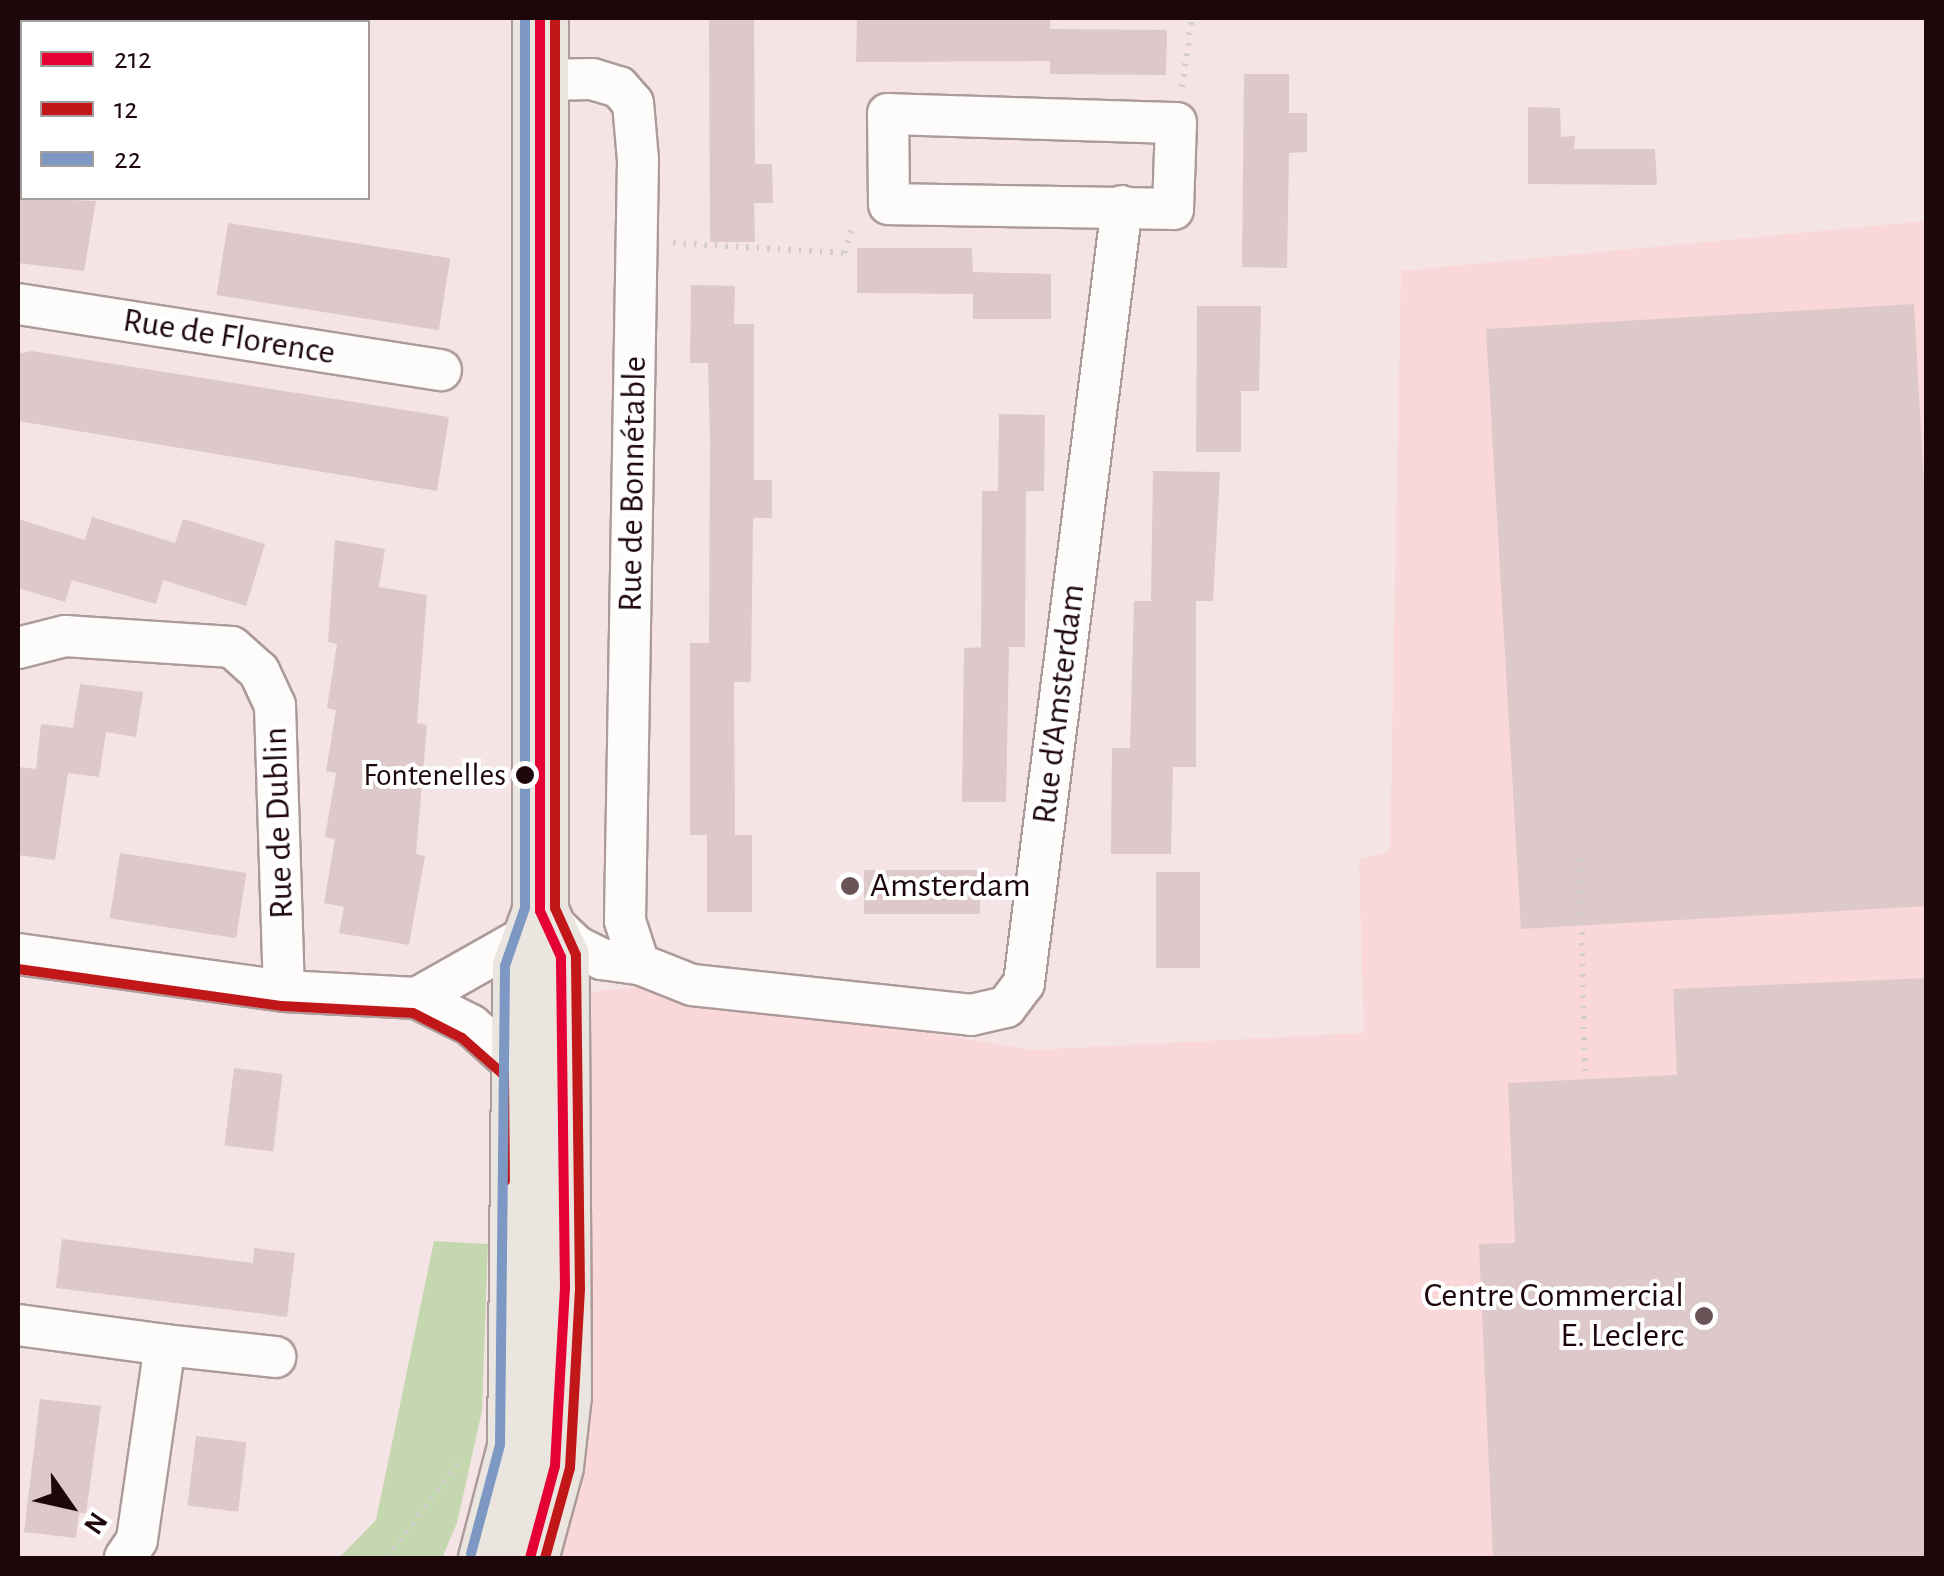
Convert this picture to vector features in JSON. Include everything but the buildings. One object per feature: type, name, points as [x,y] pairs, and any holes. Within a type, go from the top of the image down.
[{"type":"main road","points":[[486,1558],[515,1448],[520,966],[535,922],[540,18]]},
{"type":"main road","points":[[530,1558],[554,1466],[564,1395],[561,958],[535,922]]},
{"type":"street","name":"Rue de Bonnétable","points":[[541,80],[592,79],[619,86],[633,103],[637,241],[625,921],[639,964]]},
{"type":"street","points":[[888,114],[1176,123],[1173,209],[889,204],[888,114]]},
{"type":"street","name":"Rue d'Amsterdam","points":[[535,922],[602,960],[639,964],[692,986],[972,1015],[1006,1007],[1024,983],[1122,206]]},
{"type":"street","name":"Rue de Florence","points":[[18,304],[440,370]]},
{"type":"street","name":"Rue de Dublin","points":[[18,648],[65,636],[232,647],[259,671],[275,706],[284,991]]},
{"type":"street","points":[[417,998],[535,922]]},
{"type":"street","points":[[18,954],[284,991],[417,998],[470,1025],[519,1068]]},
{"type":"street","points":[[18,1325],[275,1357]]},
{"type":"street","points":[[126,1558],[137,1540],[165,1346]]},
{"type":"path","points":[[1176,123],[1192,18]]},
{"type":"path","points":[[637,241],[844,253],[853,222],[889,204]]},
{"type":"path","points":[[1580,859],[1585,1080]]},
{"type":"path","points":[[387,1558],[464,1454]]},
{"type":"shaded area","points":[[1926,221],[1926,1558],[552,1558],[584,1249],[589,992],[647,986],[1031,1050],[1364,1033],[1359,860],[1390,851],[1401,271]]},
{"type":"green space","points":[[434,1241],[488,1244],[482,1411],[457,1523],[442,1558],[339,1558],[376,1520]]},
{"type":"transit line","name":"22","points":[[471,1554],[500,1445],[505,966],[525,908],[525,18]]},
{"type":"transit line","name":"212","points":[[530,1558],[555,1466],[565,1289],[561,957],[540,911],[540,18]]},
{"type":"transit line","name":"12","points":[[545,1558],[570,1468],[580,1289],[576,955],[555,908],[555,18]]},
{"type":"transit line","name":"12","points":[[18,969],[282,1006],[413,1013],[462,1038],[504,1075],[505,1181]]},
{"type":"place","name":"Fontenelles","points":[[525,775]]},
{"type":"place","name":"Amsterdam","points":[[850,886]]},
{"type":"place","name":"Centre Commercial E. Leclerc","points":[[1704,1316]]}]
